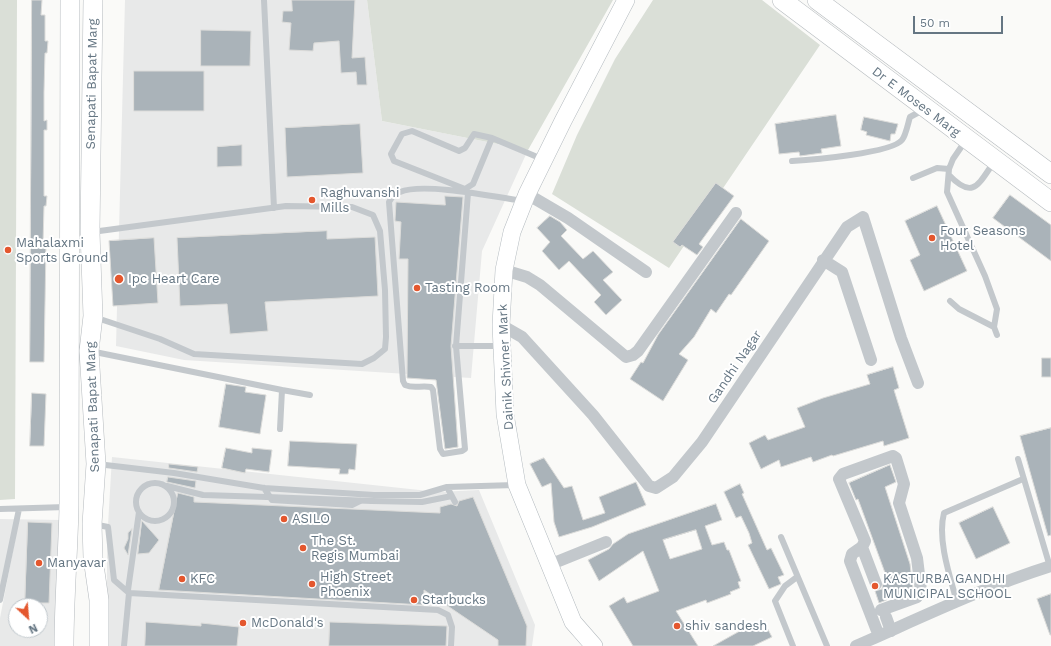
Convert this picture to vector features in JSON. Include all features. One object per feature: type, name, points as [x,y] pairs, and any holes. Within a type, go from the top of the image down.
[{"type":"main road","name":"Senapati Bapat Marg","points":[[64,646],[64,596],[68,552],[69,507],[70,0]]},
{"type":"main road","name":"Senapati Bapat Marg","points":[[93,0],[90,232],[93,316],[89,350],[96,464],[92,524],[93,558],[99,600],[99,646]]},
{"type":"main road","name":"Dainik Shivner Mark","points":[[594,646],[573,622],[517,485],[505,414],[501,325],[504,270],[512,232],[525,198],[626,0]]},
{"type":"main road","name":"Dr E Moses Marg","points":[[782,0],[926,108],[966,140],[1051,202]]},
{"type":"main road","name":"Dr E Moses Marg","points":[[817,0],[1051,174]]},
{"type":"main road","points":[[823,30],[836,14]]},
{"type":"main road","points":[[68,552],[76,587],[77,646]]},
{"type":"main road","points":[[88,646],[89,596],[93,558]]},
{"type":"street","points":[[525,198],[568,218],[646,272]]},
{"type":"street","points":[[504,270],[527,277],[540,285],[626,357],[633,355],[638,351],[736,213]]},
{"type":"street","name":"Gandhi Nagar","points":[[501,325],[522,337],[593,415],[649,486],[656,488],[673,478],[702,442],[823,260],[847,227],[863,216],[901,338],[918,383]]},
{"type":"street","points":[[823,260],[842,272],[871,360]]},
{"type":"street","points":[[879,636],[850,561],[852,554],[862,547],[865,541],[840,481],[840,477],[894,456],[904,484],[899,503],[917,558],[921,591],[917,597],[883,614],[891,631]]},
{"type":"street","points":[[549,565],[606,542]]},
{"type":"street","points":[[862,547],[876,584]]},
{"type":"street","points":[[864,644],[957,602],[1028,573],[1050,566]]},
{"type":"street","points":[[916,605],[922,618]]},
{"type":"lane","points":[[264,0],[274,208]]},
{"type":"lane","points":[[792,161],[833,158],[891,147],[902,140],[910,117],[926,108]]},
{"type":"lane","points":[[492,138],[473,184],[465,189],[394,161],[391,154],[402,134],[412,131],[459,151],[465,148],[474,134],[492,138],[544,160]]},
{"type":"lane","points":[[966,140],[953,160],[949,172],[947,192],[985,276],[997,309],[994,327],[997,335]]},
{"type":"lane","points":[[913,178],[937,168],[949,172],[959,185],[966,188],[972,187],[981,180],[995,161]]},
{"type":"lane","points":[[468,193],[456,346],[465,449],[462,451],[443,454],[440,449],[433,390],[430,386],[411,388],[405,385],[401,368],[403,346],[389,202],[393,195],[408,189],[449,190],[525,198]]},
{"type":"lane","points":[[90,232],[274,208],[352,207],[373,215],[380,231],[385,290],[385,349],[374,358],[362,364],[194,354],[160,339],[93,316]]},
{"type":"lane","points":[[950,302],[959,309],[994,327]]},
{"type":"lane","points":[[456,346],[502,346]]},
{"type":"lane","points":[[89,350],[310,395]]},
{"type":"lane","points":[[280,429],[282,390]]},
{"type":"lane","points":[[1018,459],[1050,566]]},
{"type":"lane","points":[[96,464],[174,473],[264,488],[374,495],[420,495],[447,487],[517,485]]},
{"type":"lane","points":[[957,602],[943,543],[941,523],[944,513],[1023,479]]},
{"type":"lane","points":[[124,646],[129,593],[128,590],[139,512],[136,499],[142,488],[154,482],[203,494],[422,502],[452,496]]},
{"type":"lane","points":[[139,512],[148,520],[154,521],[165,518],[170,514],[174,503],[174,497],[167,486]]},
{"type":"lane","points":[[447,487],[455,502]]},
{"type":"lane","points":[[264,488],[272,500],[352,505],[374,495]]},
{"type":"lane","points":[[0,509],[69,507]]},
{"type":"lane","points":[[0,600],[19,509]]},
{"type":"lane","points":[[92,524],[108,527],[114,580],[129,593],[438,610],[448,615],[452,627],[451,646]]},
{"type":"lane","points":[[781,537],[827,646]]},
{"type":"lane","points":[[793,646],[775,600],[782,590],[797,577]]},
{"type":"shaded area","name":"Mahalaxmi Sports Ground","points":[[0,0],[17,0],[15,499],[0,500]]},
{"type":"shaded area","name":"Raghuvanshi Mills","points":[[125,0],[367,0],[382,121],[528,150],[482,251],[471,378],[184,360],[116,346]]},
{"type":"shaded area","points":[[367,0],[613,0],[528,150],[382,121]]},
{"type":"shaded area","points":[[653,0],[762,0],[820,45],[669,268],[552,194],[577,135],[615,59]]},
{"type":"shaded area","name":"High Street Phoenix","points":[[112,457],[438,492],[479,490],[535,625],[532,646],[107,646],[107,542]]},
{"type":"shaded area","points":[[0,519],[62,520],[59,646],[0,646],[0,618],[16,535],[0,602]]},
{"type":"building","points":[[32,0],[42,0],[41,15],[45,15],[45,41],[48,41],[47,53],[45,53],[44,92],[44,121],[47,120],[47,130],[44,130],[44,196],[47,196],[46,206],[44,206],[43,244],[46,244],[44,362],[30,362]]},
{"type":"building","points":[[292,0],[355,0],[352,58],[365,57],[367,85],[357,85],[356,72],[341,73],[339,41],[314,43],[313,51],[289,50],[291,23],[282,22],[283,11],[292,11]]},
{"type":"building","points":[[201,30],[251,31],[250,66],[201,66]]},
{"type":"building","points":[[134,71],[204,71],[204,111],[134,111]]},
{"type":"building","points":[[836,115],[841,146],[821,149],[822,153],[800,156],[799,152],[779,154],[775,124]]},
{"type":"building","points":[[864,117],[898,124],[895,134],[891,134],[890,141],[866,135],[867,132],[861,130]]},
{"type":"building","points":[[360,124],[363,173],[287,177],[285,128]]},
{"type":"building","points":[[242,145],[242,166],[217,167],[217,147]]},
{"type":"building","points":[[716,183],[734,196],[699,244],[703,247],[697,255],[682,245],[680,247],[673,242]]},
{"type":"building","points":[[1010,195],[1051,225],[1051,261],[993,218]]},
{"type":"building","points":[[445,196],[463,197],[451,346],[458,447],[445,449],[436,380],[407,378],[408,259],[399,259],[401,222],[395,220],[396,202],[445,205]]},
{"type":"building","name":"Four Seasons Hotel","points":[[937,206],[967,271],[924,291],[910,260],[920,255],[905,221]]},
{"type":"building","points":[[550,216],[560,222],[567,230],[561,236],[583,259],[593,251],[613,272],[603,280],[622,300],[606,315],[594,302],[601,295],[569,261],[559,270],[542,251],[550,242],[537,228]]},
{"type":"building","points":[[741,219],[769,241],[731,295],[729,294],[716,313],[711,309],[694,337],[679,354],[688,360],[663,401],[630,379],[641,362],[643,363],[658,335]]},
{"type":"building","points":[[327,231],[327,239],[375,237],[378,296],[265,302],[268,331],[230,334],[227,304],[180,306],[177,238]]},
{"type":"building","points":[[154,238],[158,303],[113,306],[109,241]]},
{"type":"building","points":[[1042,358],[1051,358],[1051,377],[1042,377]]},
{"type":"building","points":[[893,367],[899,388],[894,390],[909,438],[884,446],[883,441],[833,456],[832,455],[813,462],[811,457],[781,467],[779,460],[761,469],[749,443],[765,435],[768,440],[805,427],[797,408],[823,398],[870,384],[867,375]]},
{"type":"building","points":[[226,384],[246,387],[245,392],[266,395],[260,434],[219,427]]},
{"type":"building","points":[[32,393],[46,394],[44,446],[30,446]]},
{"type":"building","points":[[1051,428],[1051,535],[1048,536],[1020,436]]},
{"type":"building","points":[[290,441],[357,444],[355,470],[349,469],[348,474],[339,474],[340,469],[288,466]]},
{"type":"building","points":[[226,448],[252,453],[252,448],[272,450],[269,472],[246,469],[245,473],[222,468]]},
{"type":"building","points":[[544,458],[564,488],[572,486],[583,520],[605,513],[599,497],[636,482],[646,505],[592,527],[559,537],[554,522],[551,483],[542,487],[530,464]]},
{"type":"building","points":[[169,464],[198,467],[197,472],[169,468]]},
{"type":"building","points":[[890,465],[896,482],[885,487],[910,564],[913,589],[879,603],[875,591],[882,589],[883,583],[888,581],[858,499],[856,500],[849,483]]},
{"type":"building","points":[[168,477],[196,481],[195,488],[167,482]]},
{"type":"building","points":[[740,484],[744,493],[742,494],[767,550],[771,548],[784,575],[778,577],[781,584],[769,589],[748,545],[752,543],[749,533],[741,516],[736,518],[724,492]]},
{"type":"building","points":[[178,493],[194,497],[194,502],[440,513],[440,507],[451,504],[457,506],[459,501],[473,497],[527,626],[526,646],[498,646],[498,640],[424,590],[424,605],[159,590]]},
{"type":"building","points":[[716,504],[722,520],[705,526],[712,545],[724,542],[727,550],[729,550],[741,581],[738,582],[740,588],[730,592],[731,594],[707,603],[706,600],[676,611],[698,646],[633,646],[609,606],[624,597],[627,603],[659,591],[643,551],[599,581],[588,560],[609,549],[613,544],[628,534]],"holes":[[[696,530],[702,549],[670,559],[663,540]]]},
{"type":"building","points":[[993,507],[1010,543],[976,559],[959,523]]},
{"type":"building","points":[[142,521],[159,540],[149,553],[138,554]]},
{"type":"building","name":"Manyavar","points":[[28,522],[52,523],[49,603],[48,598],[25,598]]},
{"type":"building","points":[[132,529],[128,555],[124,548],[128,539],[128,533]]},
{"type":"building","points":[[1051,594],[1051,635],[1050,635],[1037,599]]},
{"type":"building","points":[[146,622],[201,626],[201,623],[239,627],[237,646],[145,646]]},
{"type":"building","points":[[330,622],[447,626],[446,646],[329,646]]},
{"type":"building","points":[[764,622],[772,637],[753,646],[713,646],[747,627],[748,629]]},
{"type":"place","name":"Raghuvanshi Mills","points":[[312,200]]},
{"type":"place","name":"Four Seasons Hotel","points":[[932,238]]},
{"type":"place","name":"Mahalaxmi Sports Ground","points":[[8,250]]},
{"type":"place","name":"Ipc Heart Care","points":[[119,279]]},
{"type":"place","name":"Tasting Room","points":[[417,288]]},
{"type":"place","name":"ASILO","points":[[284,519]]},
{"type":"place","name":"The St. Regis Mumbai","points":[[303,548]]},
{"type":"place","name":"Manyavar","points":[[39,563]]},
{"type":"place","name":"KFC","points":[[182,579]]},
{"type":"place","name":"High Street Phoenix","points":[[312,584]]},
{"type":"place","name":"KASTURBA GANDHI MUNICIPAL SCHOOL","points":[[875,586]]},
{"type":"place","name":"Starbucks","points":[[414,600]]},
{"type":"place","name":"McDonald's","points":[[243,623]]},
{"type":"place","name":"shiv sandesh","points":[[677,626]]}]
